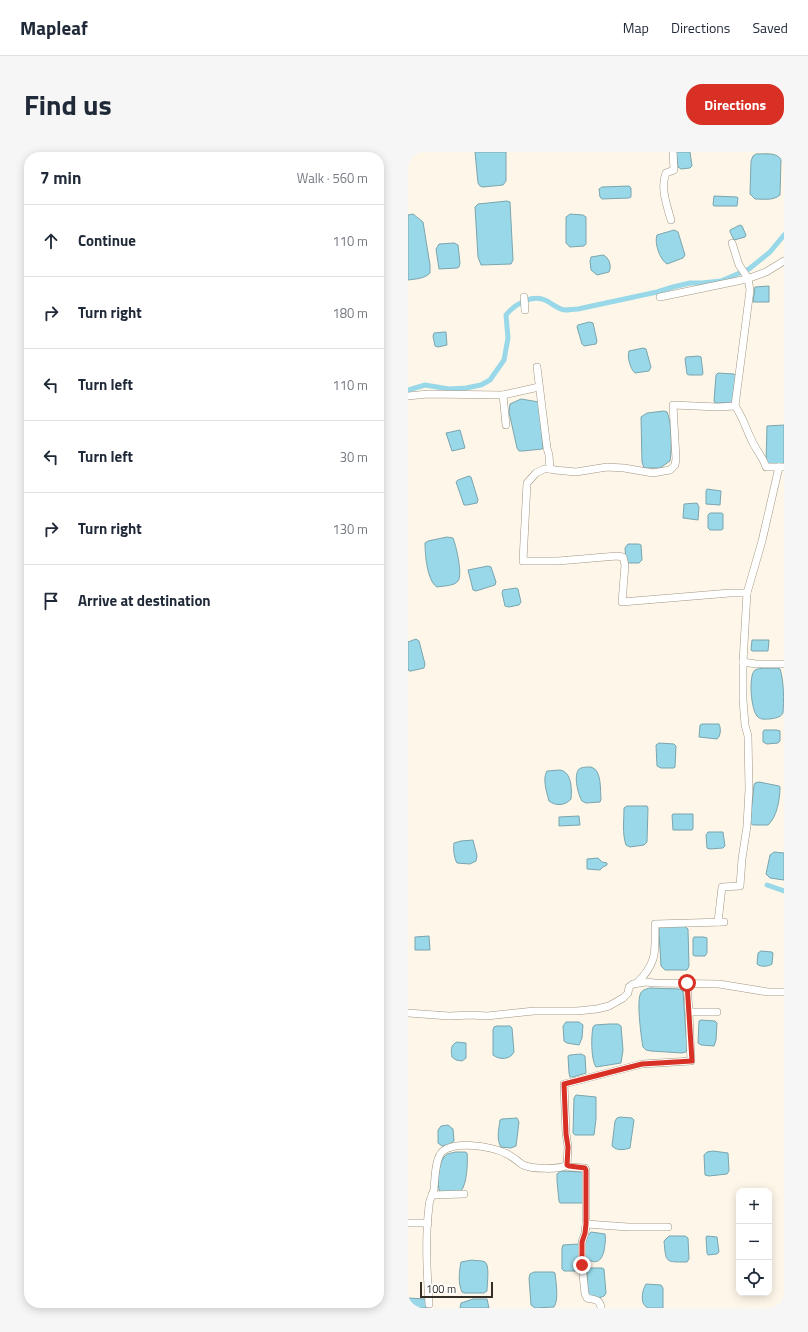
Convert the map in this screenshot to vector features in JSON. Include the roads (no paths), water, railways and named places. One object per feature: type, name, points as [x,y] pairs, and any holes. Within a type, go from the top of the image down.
[{"type":"street","points":[[671,220],[665,196],[663,179],[666,173],[674,170],[673,152]]},
{"type":"street","points":[[408,1013],[449,1016],[488,1016],[539,1011],[577,1011],[609,1006],[623,998],[628,993],[631,986],[637,983],[646,974],[655,957],[655,924],[721,922],[722,886],[740,886],[747,826],[749,789],[748,736],[745,725],[743,700],[743,662],[747,593],[782,467],[766,467],[753,443],[742,415],[735,406],[750,297],[748,276],[741,268],[732,243]]},
{"type":"street","points":[[660,297],[766,272],[784,261]]},
{"type":"street","points":[[524,297],[525,310]]},
{"type":"street","points":[[537,367],[546,448],[549,455],[550,469]]},
{"type":"street","points":[[408,396],[428,394],[502,395],[540,387]]},
{"type":"street","points":[[502,395],[506,425]]},
{"type":"street","points":[[735,406],[718,407],[673,405],[676,459],[675,465],[670,470],[653,473],[624,468],[607,467],[576,472],[544,469],[536,473],[527,483],[523,561],[558,561],[617,556],[623,557],[625,565],[622,602],[730,593],[747,593]]},
{"type":"street","points":[[743,662],[756,664],[784,664]]},
{"type":"street","points":[[637,983],[719,984],[768,992],[784,992]]},
{"type":"street","points":[[567,1165],[568,1147],[564,1084],[642,1064],[692,1061],[687,983]]},
{"type":"street","points":[[689,1012],[717,1012]]},
{"type":"street","points":[[430,1304],[428,1281],[429,1205],[439,1157],[442,1152],[451,1148],[468,1146],[488,1147],[506,1153],[526,1166],[561,1168],[567,1165],[585,1168],[586,1224],[582,1242],[582,1265],[585,1294],[587,1298],[598,1300],[601,1308]]},
{"type":"street","points":[[432,1195],[464,1194]]},
{"type":"street","points":[[408,1223],[428,1223]]},
{"type":"street","points":[[586,1224],[628,1227],[668,1227]]},
{"type":"water","points":[[475,152],[506,152],[506,181],[503,185],[480,186],[478,183]]},
{"type":"water","points":[[676,152],[690,152],[692,166],[690,168],[681,169],[678,167]]},
{"type":"water","points":[[756,154],[773,154],[781,159],[780,195],[777,197],[755,199],[750,194],[751,161],[753,156]]},
{"type":"water","points":[[629,186],[631,188],[631,197],[629,198],[602,199],[600,197],[599,189],[602,187]]},
{"type":"water","points":[[714,196],[737,197],[737,206],[714,206]]},
{"type":"water","points":[[510,202],[513,260],[511,264],[481,265],[478,257],[475,207],[478,204]]},
{"type":"water","points":[[413,214],[423,222],[430,273],[422,278],[408,280],[408,215]]},
{"type":"water","points":[[570,214],[583,215],[586,217],[586,244],[584,246],[570,247],[566,243],[566,217]]},
{"type":"water","points":[[740,225],[742,226],[746,235],[745,237],[734,240],[730,230]]},
{"type":"water","points":[[674,230],[678,232],[685,255],[683,258],[667,264],[660,255],[656,238],[657,235]]},
{"type":"water","points":[[454,243],[458,245],[459,267],[439,269],[436,249],[439,244]]},
{"type":"water","points":[[603,255],[608,260],[610,270],[609,272],[597,275],[591,270],[591,257]]},
{"type":"water","points":[[769,286],[769,302],[753,302],[755,287]]},
{"type":"water","points":[[589,322],[593,323],[597,341],[596,344],[584,346],[577,327],[578,325]]},
{"type":"water","points":[[446,332],[447,345],[438,347],[435,346],[433,336],[434,333]]},
{"type":"water","points":[[643,348],[646,349],[651,367],[649,371],[635,373],[629,362],[629,351]]},
{"type":"water","points":[[686,357],[701,357],[702,375],[687,374]]},
{"type":"water","points":[[718,373],[734,374],[736,376],[733,403],[715,403],[714,401],[716,375]]},
{"type":"water","points":[[521,399],[539,402],[542,449],[519,451],[517,448],[509,412],[510,404]]},
{"type":"water","points":[[667,412],[669,417],[671,429],[670,461],[660,468],[644,468],[642,462],[641,417],[647,413]]},
{"type":"water","points":[[784,425],[784,465],[767,464],[767,426]]},
{"type":"water","points":[[460,430],[465,448],[452,451],[446,433]]},
{"type":"water","points":[[469,476],[471,477],[478,500],[477,503],[464,505],[456,482]]},
{"type":"water","points":[[707,489],[721,491],[720,505],[706,504]]},
{"type":"water","points":[[697,503],[699,507],[698,520],[683,518],[684,504]]},
{"type":"water","points":[[710,513],[723,514],[723,529],[710,530],[708,528],[708,515]]},
{"type":"water","points":[[447,537],[453,538],[460,573],[459,578],[454,584],[437,587],[431,579],[429,573],[426,560],[425,543]]},
{"type":"water","points":[[628,544],[641,545],[642,560],[639,563],[629,563],[626,561],[625,548]]},
{"type":"water","points":[[488,566],[491,567],[496,582],[495,585],[476,591],[473,590],[468,570]]},
{"type":"water","points":[[518,589],[521,602],[519,605],[509,607],[505,606],[502,593],[503,590]]},
{"type":"water","points":[[416,639],[419,641],[425,664],[424,668],[409,671],[408,642]]},
{"type":"water","points":[[752,640],[769,640],[768,651],[752,651]]},
{"type":"water","points":[[757,669],[780,669],[782,679],[784,697],[783,713],[776,718],[760,719],[756,714],[752,701],[751,686],[753,673]]},
{"type":"water","points":[[719,724],[720,732],[718,738],[699,737],[700,725]]},
{"type":"water","points":[[764,730],[780,731],[780,741],[778,743],[767,744],[763,742]]},
{"type":"water","points":[[659,743],[674,744],[676,746],[674,768],[661,768],[657,766],[656,745]]},
{"type":"water","points":[[585,767],[595,769],[599,776],[601,799],[600,802],[586,803],[582,801],[579,794],[576,778],[578,770]]},
{"type":"water","points":[[547,771],[564,771],[569,778],[571,786],[571,799],[563,804],[551,803],[549,801],[545,786],[546,774]]},
{"type":"water","points":[[759,782],[780,787],[777,808],[774,817],[768,825],[753,825],[750,823],[754,785],[755,783]]},
{"type":"water","points":[[627,806],[647,806],[648,808],[647,842],[644,845],[630,847],[626,845],[624,836],[624,808]]},
{"type":"water","points":[[673,814],[693,814],[693,829],[673,830]]},
{"type":"water","points":[[579,816],[580,825],[559,826],[559,817]]},
{"type":"water","points":[[708,832],[723,832],[725,846],[723,848],[707,848],[706,835]]},
{"type":"water","points":[[473,840],[477,856],[476,861],[470,864],[457,863],[454,853],[454,843]]},
{"type":"water","points":[[774,852],[784,853],[784,880],[770,878],[766,874],[770,855]]},
{"type":"water","points":[[598,858],[602,862],[607,863],[607,865],[600,870],[587,869],[587,859]]},
{"type":"water","points":[[663,926],[684,926],[688,929],[689,966],[687,970],[665,970],[661,966],[659,928]]},
{"type":"water","points":[[429,936],[430,950],[415,950],[415,937]]},
{"type":"water","points":[[694,937],[707,938],[707,953],[705,956],[693,955]]},
{"type":"water","points":[[761,951],[773,953],[772,964],[768,966],[760,966],[757,964],[758,953]]},
{"type":"water","points":[[650,988],[680,989],[683,991],[686,1052],[651,1051],[646,1050],[643,1047],[639,999],[641,992]]},
{"type":"water","points":[[699,1021],[715,1021],[717,1023],[716,1040],[714,1046],[701,1045],[698,1043]]},
{"type":"water","points":[[566,1022],[579,1022],[583,1025],[582,1038],[579,1045],[564,1041],[563,1026]]},
{"type":"water","points":[[618,1024],[621,1026],[623,1050],[621,1063],[596,1067],[594,1064],[592,1048],[593,1027],[595,1025]]},
{"type":"water","points":[[510,1026],[512,1028],[514,1052],[510,1057],[501,1058],[493,1055],[493,1030],[494,1027]]},
{"type":"water","points":[[457,1042],[466,1043],[466,1058],[462,1061],[456,1060],[452,1057],[452,1046]]},
{"type":"water","points":[[581,1054],[585,1056],[586,1073],[570,1077],[568,1056]]},
{"type":"water","points":[[576,1095],[596,1097],[594,1135],[575,1135],[573,1133],[574,1098]]},
{"type":"water","points":[[620,1117],[632,1118],[634,1120],[630,1148],[623,1150],[616,1149],[612,1146],[615,1121]]},
{"type":"water","points":[[517,1118],[519,1122],[516,1146],[511,1148],[501,1147],[498,1137],[500,1120]]},
{"type":"water","points":[[448,1125],[453,1129],[454,1141],[448,1145],[442,1146],[438,1143],[438,1130],[441,1126]]},
{"type":"water","points":[[713,1151],[728,1153],[729,1171],[727,1174],[705,1175],[704,1155],[707,1152]]},
{"type":"water","points":[[450,1153],[467,1153],[467,1173],[463,1188],[461,1191],[440,1192],[438,1179],[442,1160]]},
{"type":"water","points":[[561,1171],[583,1172],[583,1203],[560,1203],[557,1174]]},
{"type":"water","points":[[591,1232],[605,1234],[603,1255],[600,1260],[595,1262],[585,1258],[585,1241]]},
{"type":"water","points":[[669,1236],[685,1236],[688,1238],[689,1259],[687,1262],[674,1262],[668,1260],[665,1254],[664,1241]]},
{"type":"water","points":[[707,1236],[717,1237],[719,1252],[717,1254],[708,1255]]},
{"type":"water","points":[[578,1244],[580,1269],[578,1271],[564,1271],[562,1269],[563,1245]]},
{"type":"water","points":[[472,1260],[484,1261],[487,1264],[487,1291],[484,1293],[462,1292],[459,1277],[461,1262]]},
{"type":"water","points":[[591,1268],[604,1269],[606,1293],[604,1296],[599,1298],[588,1296],[587,1271]]},
{"type":"water","points":[[534,1272],[555,1273],[557,1295],[556,1304],[554,1307],[535,1308],[531,1305],[529,1278],[530,1274]]},
{"type":"water","points":[[646,1284],[661,1285],[663,1288],[663,1308],[646,1307],[642,1298],[643,1290]]},
{"type":"water","points":[[408,1298],[425,1299],[428,1308],[408,1308]]},
{"type":"water","points":[[473,1299],[487,1299],[489,1308],[460,1308],[461,1303]]},
{"type":"waterway","points":[[408,390],[425,385],[449,389],[466,388],[481,385],[490,380],[504,360],[508,338],[506,315],[518,304],[529,299],[534,298],[545,300],[565,310],[578,309],[657,292],[690,283],[721,281],[749,269],[770,252],[784,235]]},
{"type":"waterway","points":[[767,885],[784,891]]}]
